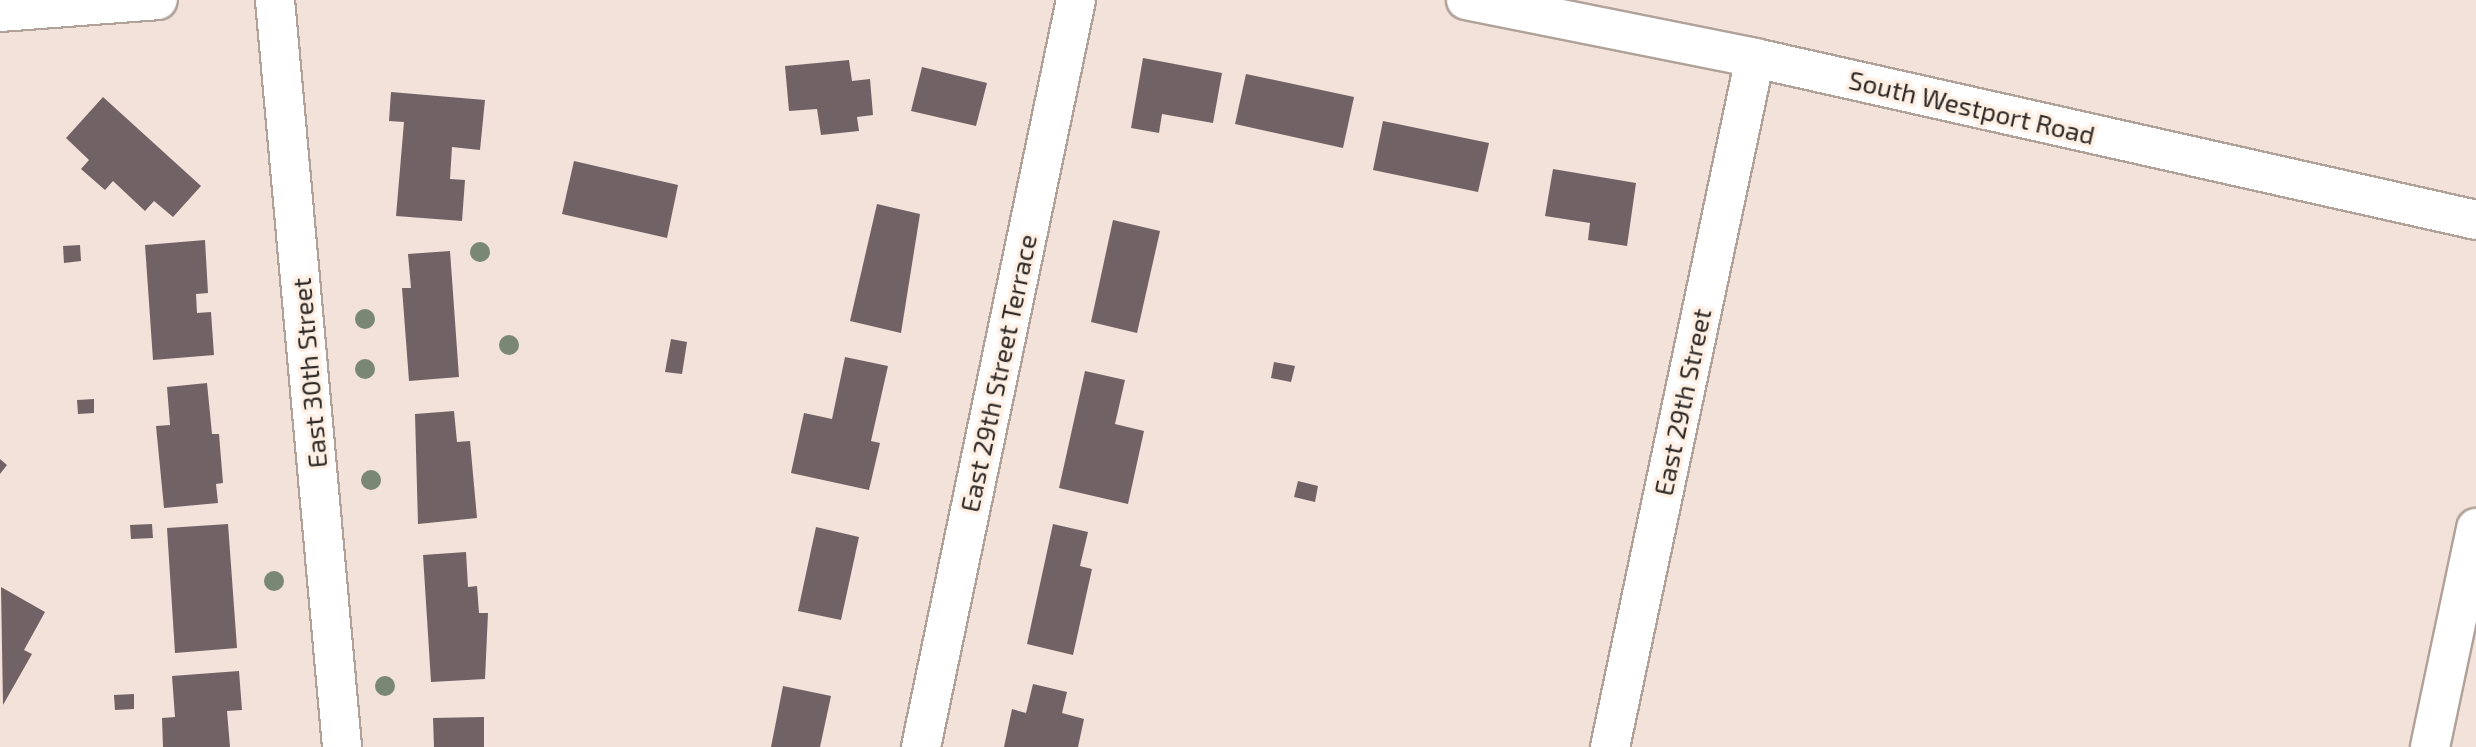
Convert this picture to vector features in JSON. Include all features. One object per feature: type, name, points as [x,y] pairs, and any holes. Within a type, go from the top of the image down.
[{"type":"street","points":[[0,12],[158,0]]},
{"type":"street","name":"East 30th Street","points":[[275,0],[342,747]]},
{"type":"street","name":"East 29th Street Terrace","points":[[920,747],[1076,0]]},
{"type":"street","name":"South Westport Road","points":[[1466,0],[1755,58],[2476,220]]},
{"type":"street","name":"East 29th Street","points":[[1610,747],[1755,58]]},
{"type":"street","points":[[2430,747],[2476,528]]},
{"type":"building","points":[[1143,58],[1222,73],[1213,123],[1162,114],[1159,133],[1131,128]]},
{"type":"building","points":[[849,60],[852,81],[870,79],[873,115],[857,117],[859,131],[821,135],[817,109],[789,111],[785,66]]},
{"type":"building","points":[[922,67],[987,83],[976,126],[911,111]]},
{"type":"building","points":[[1246,74],[1354,97],[1343,148],[1235,124]]},
{"type":"building","points":[[391,92],[485,100],[480,150],[452,147],[450,179],[465,180],[462,221],[396,216],[404,122],[389,121]]},
{"type":"building","points":[[103,97],[201,186],[173,217],[154,201],[145,211],[113,181],[105,190],[81,169],[89,160],[66,138]]},
{"type":"building","points":[[1383,121],[1489,143],[1478,192],[1373,170]]},
{"type":"building","points":[[574,161],[678,185],[667,238],[562,214]]},
{"type":"building","points":[[1553,169],[1636,183],[1627,246],[1588,240],[1590,223],[1545,216]]},
{"type":"building","points":[[877,204],[920,214],[901,333],[850,321]]},
{"type":"building","points":[[1113,220],[1160,231],[1137,333],[1091,322]]},
{"type":"building","points":[[205,240],[208,293],[196,294],[197,313],[211,312],[214,355],[153,360],[145,245]]},
{"type":"building","points":[[80,245],[81,261],[64,263],[63,246]]},
{"type":"building","points":[[450,251],[459,377],[409,381],[402,288],[411,288],[408,254]]},
{"type":"building","points":[[671,339],[687,342],[682,374],[665,372]]},
{"type":"building","points":[[845,357],[888,366],[871,441],[880,443],[869,490],[791,473],[804,413],[832,419]]},
{"type":"building","points":[[1274,362],[1295,366],[1291,382],[1271,378]]},
{"type":"building","points":[[1085,371],[1125,380],[1115,424],[1144,431],[1128,504],[1059,488]]},
{"type":"building","points":[[207,383],[212,434],[219,434],[223,483],[216,484],[218,503],[164,508],[156,426],[170,425],[167,387]]},
{"type":"building","points":[[94,399],[94,413],[78,414],[77,400]]},
{"type":"building","points":[[454,411],[457,442],[470,441],[477,518],[418,524],[415,414]]},
{"type":"building","points":[[0,459],[7,465],[0,474]]},
{"type":"building","points":[[1298,481],[1318,486],[1315,502],[1294,497]]},
{"type":"building","points":[[152,524],[153,538],[131,539],[130,525]]},
{"type":"building","points":[[228,524],[237,648],[175,653],[167,528]]},
{"type":"building","points":[[1053,524],[1088,532],[1080,566],[1092,569],[1073,655],[1027,644]]},
{"type":"building","points":[[816,527],[859,537],[841,620],[798,611]]},
{"type":"building","points":[[466,552],[468,587],[477,586],[479,613],[488,613],[485,679],[431,682],[423,555]]},
{"type":"building","points":[[1,587],[45,612],[24,650],[32,654],[3,705]]},
{"type":"building","points":[[239,671],[242,710],[227,711],[230,747],[163,747],[162,718],[175,717],[172,676]]},
{"type":"building","points":[[1033,684],[1067,692],[1062,713],[1084,719],[1078,747],[1004,747],[1012,709],[1026,713]]},
{"type":"building","points":[[783,686],[831,696],[820,747],[771,747]]},
{"type":"building","points":[[134,694],[134,709],[115,710],[114,695]]},
{"type":"building","points":[[484,717],[484,747],[434,747],[433,718]]}]
